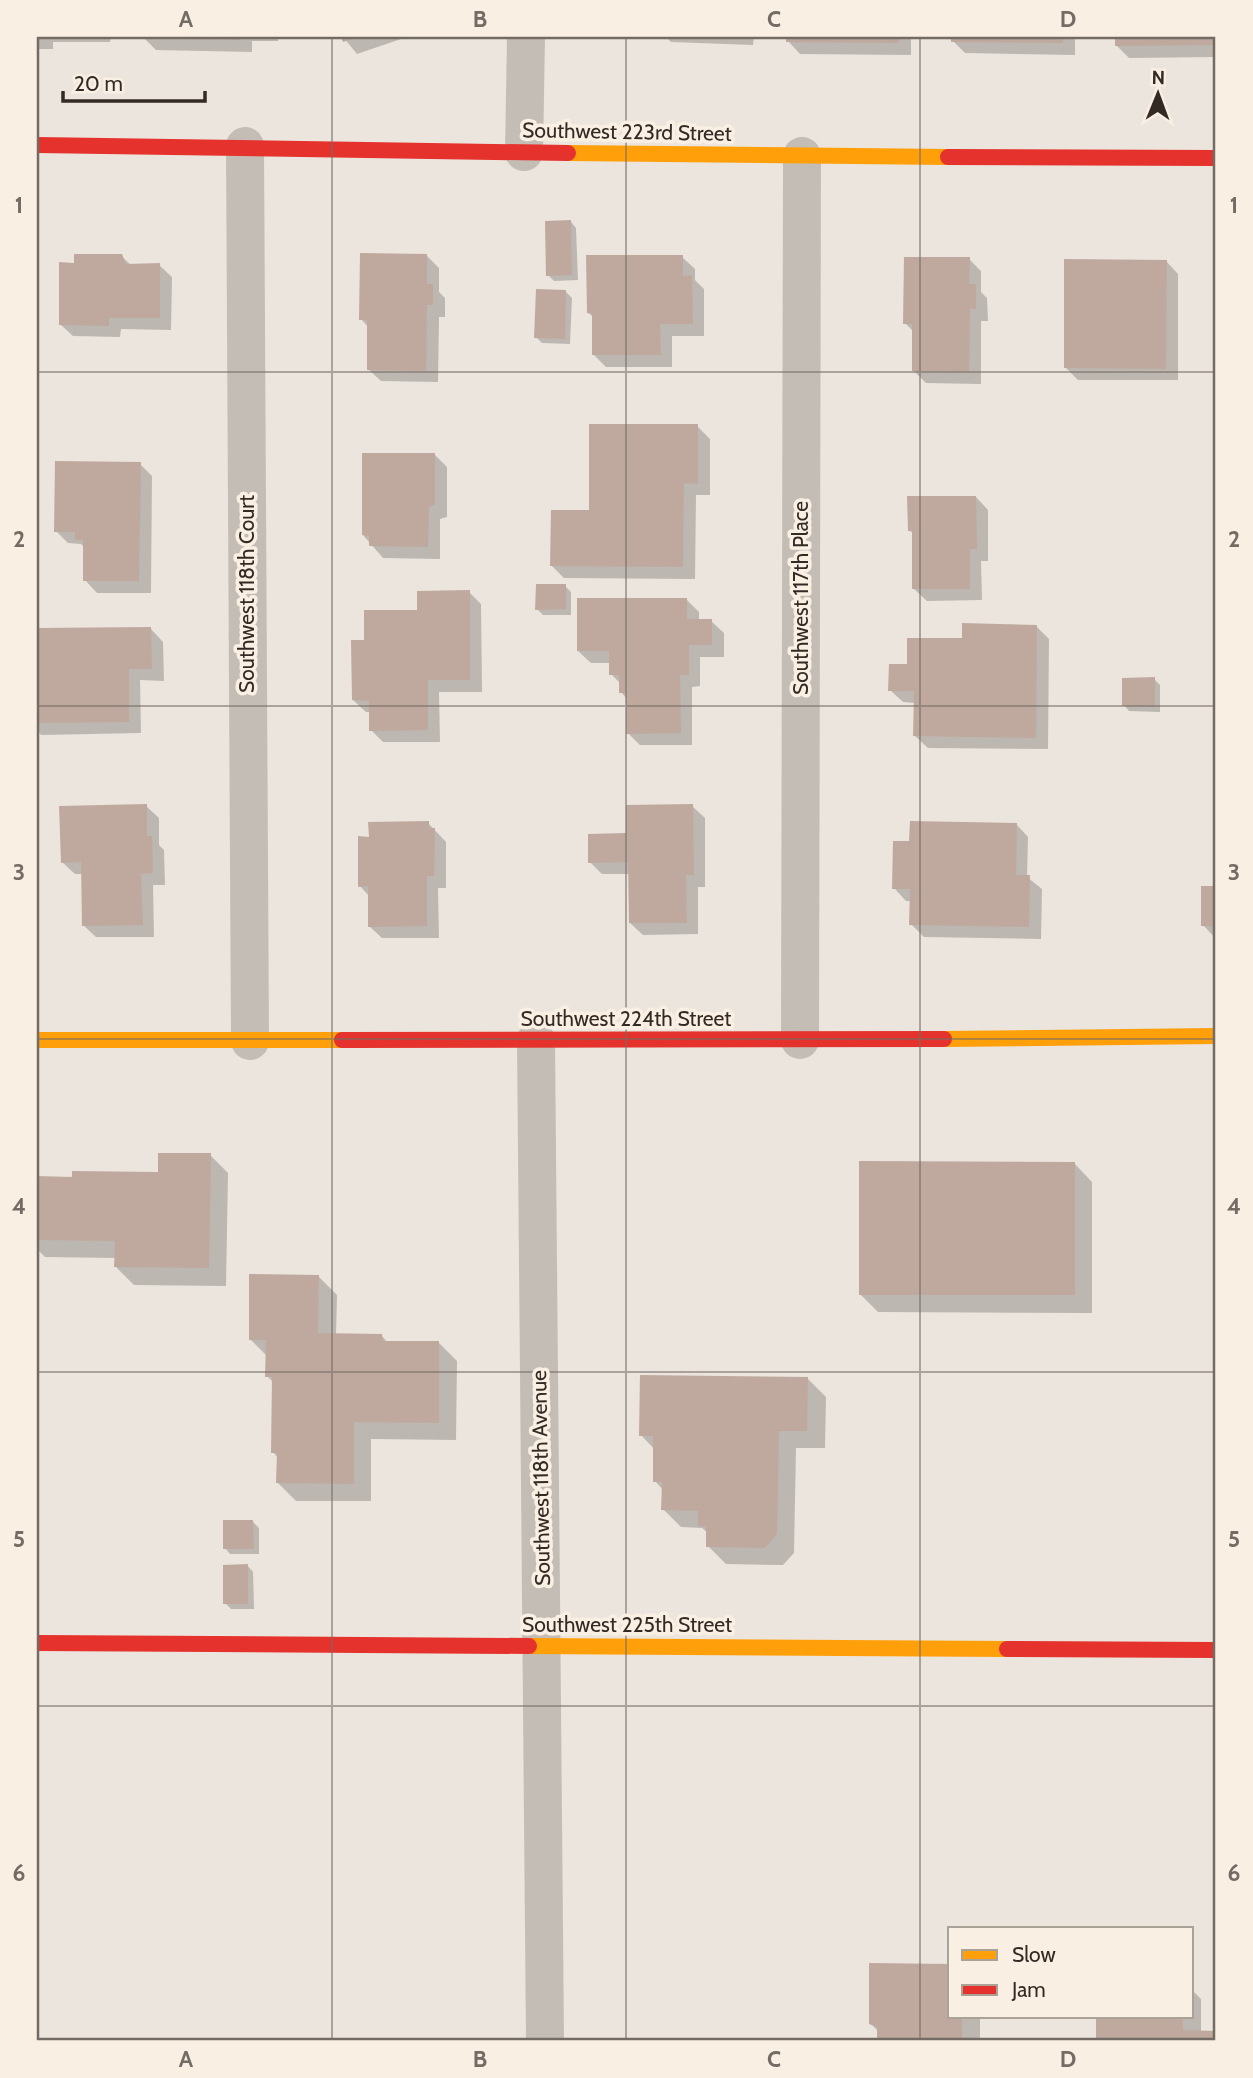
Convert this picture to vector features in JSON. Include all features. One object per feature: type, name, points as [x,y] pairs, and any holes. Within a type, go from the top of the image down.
[{"type":"street","points":[[524,152],[526,37]]},
{"type":"street","name":"Southwest 223rd Street","points":[[37,145],[802,156],[1216,158]]},
{"type":"street","name":"Southwest 118th Court","points":[[245,146],[250,1041]]},
{"type":"street","name":"Southwest 117th Place","points":[[800,1040],[802,156]]},
{"type":"street","name":"Southwest 224th Street","points":[[37,1040],[800,1040],[1216,1036]]},
{"type":"street","name":"Southwest 118th Avenue","points":[[536,1040],[545,2041]]},
{"type":"street","name":"Southwest 225th Street","points":[[37,1643],[1216,1650]]},
{"type":"building","points":[[240,37],[240,40],[186,39]]},
{"type":"building","points":[[341,37],[358,37],[343,42]]},
{"type":"building","points":[[786,37],[899,37],[899,43],[786,42]]},
{"type":"building","points":[[951,37],[1063,37],[1063,43],[951,42]]},
{"type":"building","points":[[1115,37],[1216,37],[1216,45],[1115,46]]},
{"type":"building","points":[[571,220],[572,275],[546,276],[545,221]]},
{"type":"building","points":[[360,253],[427,254],[427,284],[433,284],[433,305],[427,305],[426,371],[367,370],[367,320],[359,320]]},
{"type":"building","points":[[74,254],[122,254],[126,264],[160,263],[160,318],[109,318],[109,326],[59,325],[59,262],[74,263]]},
{"type":"building","points":[[586,255],[683,255],[683,276],[692,275],[693,324],[660,324],[661,355],[592,355],[592,314],[587,313]]},
{"type":"building","points":[[904,257],[970,257],[969,284],[976,284],[976,309],[970,309],[969,372],[912,371],[912,324],[903,324]]},
{"type":"building","points":[[1064,259],[1167,260],[1166,369],[1064,368]]},
{"type":"building","points":[[536,289],[566,290],[565,339],[534,338]]},
{"type":"building","points":[[589,424],[698,424],[698,484],[684,483],[683,567],[550,566],[551,510],[589,510]]},
{"type":"building","points":[[362,453],[435,453],[435,504],[429,507],[428,547],[369,546],[369,536],[362,535]]},
{"type":"building","points":[[55,461],[141,462],[139,581],[83,581],[83,540],[75,540],[75,532],[54,532]]},
{"type":"building","points":[[907,496],[976,496],[977,549],[970,549],[970,589],[912,589],[912,531],[908,531]]},
{"type":"building","points":[[536,584],[566,584],[566,609],[535,610]]},
{"type":"building","points":[[470,590],[470,680],[428,680],[428,730],[369,731],[369,701],[352,700],[351,640],[364,640],[364,610],[417,610],[417,591]]},
{"type":"building","points":[[577,598],[687,598],[687,619],[712,619],[712,645],[689,645],[689,675],[680,675],[681,733],[626,734],[626,693],[619,693],[619,675],[609,675],[609,651],[577,651]]},
{"type":"building","points":[[962,623],[1037,625],[1036,738],[913,736],[914,691],[888,691],[889,664],[907,664],[907,638],[962,638]]},
{"type":"building","points":[[151,627],[152,669],[129,669],[129,722],[37,723],[37,628]]},
{"type":"building","points":[[1155,677],[1155,707],[1122,706],[1122,678]]},
{"type":"building","points":[[147,804],[147,836],[152,836],[153,873],[141,874],[143,925],[82,926],[81,862],[61,863],[59,806]]},
{"type":"building","points":[[693,804],[694,875],[686,875],[687,923],[629,923],[628,862],[588,863],[588,834],[626,833],[626,805]]},
{"type":"building","points":[[429,821],[429,828],[435,828],[434,876],[427,876],[427,926],[368,927],[368,886],[358,887],[358,836],[369,837],[368,822]]},
{"type":"building","points":[[910,821],[1017,823],[1016,875],[1030,875],[1029,927],[909,925],[910,889],[892,889],[893,841],[909,841]]},
{"type":"building","points":[[1201,886],[1216,886],[1216,926],[1201,926]]},
{"type":"building","points":[[158,1153],[211,1153],[209,1268],[114,1267],[115,1241],[37,1240],[37,1176],[72,1177],[72,1171],[158,1172]]},
{"type":"building","points":[[859,1161],[1075,1162],[1075,1295],[859,1295]]},
{"type":"building","points":[[249,1274],[319,1275],[318,1333],[382,1334],[383,1341],[439,1341],[439,1423],[354,1422],[354,1484],[276,1483],[277,1453],[271,1453],[272,1377],[265,1377],[266,1340],[249,1340]]},
{"type":"building","points":[[640,1375],[808,1377],[807,1431],[779,1431],[777,1534],[765,1548],[706,1547],[706,1526],[698,1526],[698,1511],[661,1510],[662,1482],[653,1482],[653,1436],[639,1436]]},
{"type":"building","points":[[223,1520],[253,1520],[254,1549],[223,1549]]},
{"type":"building","points":[[248,1564],[248,1604],[223,1604],[223,1565]]},
{"type":"building","points":[[869,1963],[948,1964],[948,2018],[962,2018],[962,2041],[877,2041],[877,2027],[869,2024]]},
{"type":"building","points":[[1096,2018],[1183,2018],[1183,2030],[1216,2031],[1216,2041],[1096,2041]]},
{"type":"traffic: slow","points":[[568,153],[948,157]]},
{"type":"traffic: slow","points":[[944,1039],[1216,1036]]},
{"type":"traffic: slow","points":[[37,1040],[342,1040]]},
{"type":"traffic: slow","points":[[529,1646],[1007,1649]]},
{"type":"traffic: jam","points":[[37,145],[568,153]]},
{"type":"traffic: jam","points":[[948,157],[1216,158]]},
{"type":"traffic: jam","points":[[342,1040],[944,1039]]},
{"type":"traffic: jam","points":[[37,1643],[529,1646]]},
{"type":"traffic: jam","points":[[1007,1649],[1216,1650]]}]
